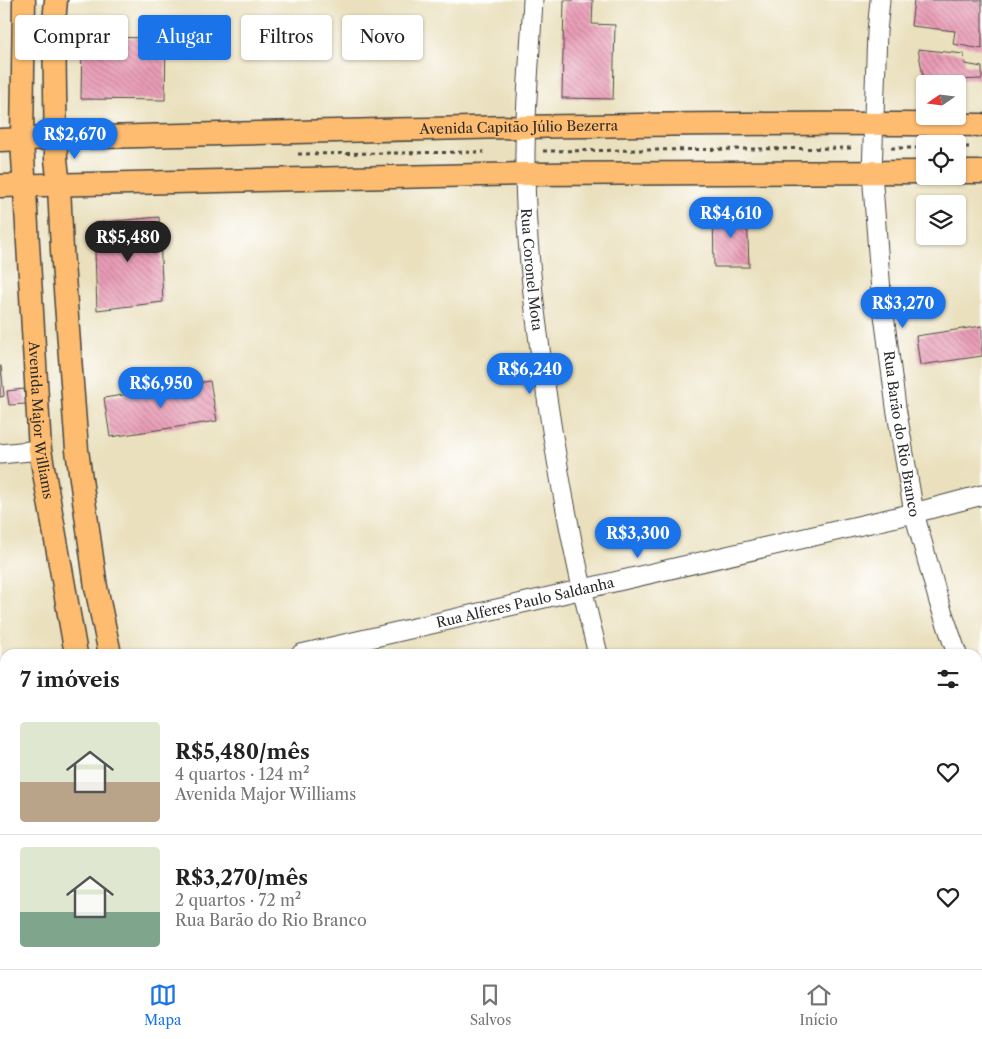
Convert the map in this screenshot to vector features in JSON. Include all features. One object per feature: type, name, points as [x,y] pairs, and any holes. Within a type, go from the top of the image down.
[{"type":"main road","name":"Avenida Major Williams","points":[[24,0],[22,140],[40,450],[75,649]]},
{"type":"main road","points":[[56,0],[54,22],[55,138],[77,450],[96,586],[109,649]]},
{"type":"main road","name":"Avenida Capitão Júlio Bezerra","points":[[55,138],[873,123],[982,125]]},
{"type":"main road","points":[[0,140],[55,138]]},
{"type":"main road","points":[[0,186],[525,174],[916,172]]},
{"type":"main road","points":[[966,172],[982,172]]},
{"type":"street","name":"Rua Coronel Mota","points":[[533,0],[525,128],[525,174],[534,311],[560,485],[597,649]]},
{"type":"street","name":"Rua Barão do Rio Branco","points":[[880,0],[872,172],[881,292],[896,407],[914,513],[939,602],[955,649]]},
{"type":"street","points":[[0,454],[40,450]]},
{"type":"street","name":"Rua Alferes Paulo Saldanha","points":[[323,649],[914,513],[982,495]]},
{"type":"path","points":[[525,152],[916,148]]},
{"type":"path","points":[[297,154],[488,152]]},
{"type":"building","points":[[564,0],[593,0],[592,24],[615,25],[613,99],[562,98]]},
{"type":"building","points":[[914,0],[982,0],[982,49],[953,44],[955,31],[911,26]]},
{"type":"building","points":[[128,38],[138,38],[138,60],[166,60],[165,100],[81,99],[82,60],[128,60]]},
{"type":"building","points":[[918,49],[964,54],[965,64],[982,67],[982,79],[966,80],[966,75],[923,75]]},
{"type":"building","points":[[713,210],[747,210],[749,267],[714,267]]},
{"type":"building","points":[[159,217],[163,302],[97,310],[94,223]]},
{"type":"building","points":[[982,326],[982,356],[920,365],[916,336]]},
{"type":"building","points":[[0,366],[4,396],[0,397]]},
{"type":"building","points":[[210,381],[217,421],[110,437],[104,398]]},
{"type":"building","points":[[24,389],[26,404],[9,405],[7,391]]}]
